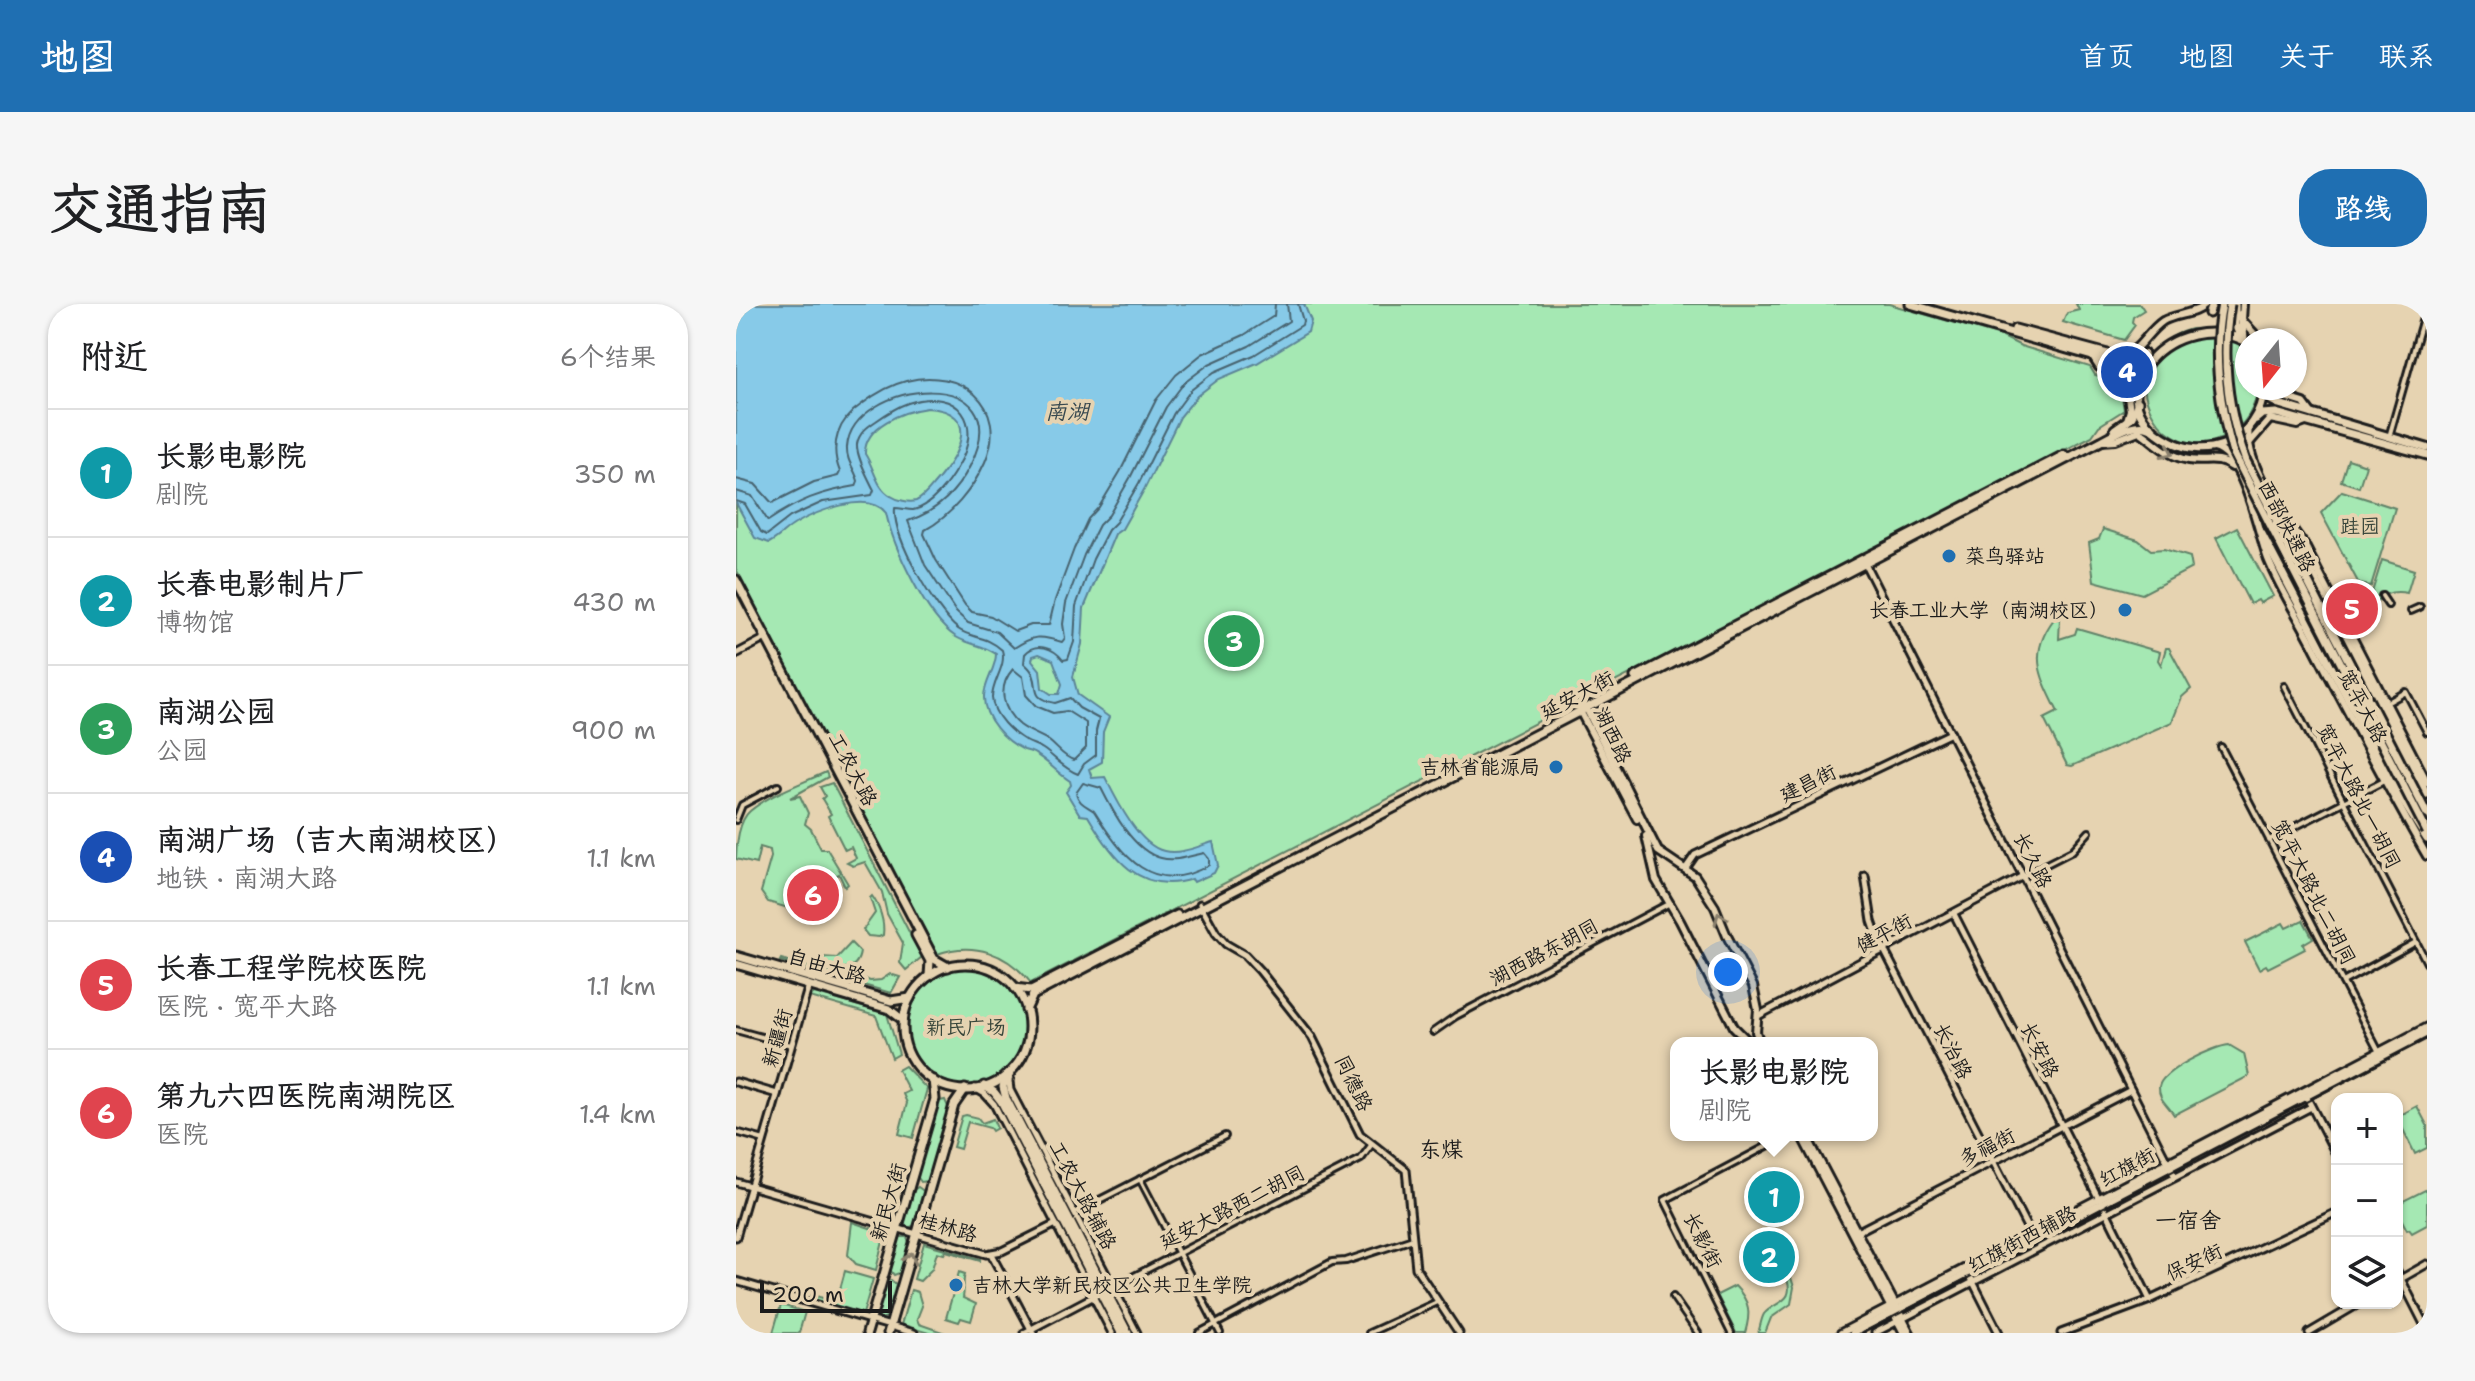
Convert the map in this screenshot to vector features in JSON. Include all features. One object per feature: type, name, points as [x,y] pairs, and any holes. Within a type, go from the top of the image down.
[{"type":"main road","points":[[1910,304],[2092,356],[2122,366],[2136,378]]},
{"type":"main road","points":[[1928,304],[2119,357],[2144,354]]},
{"type":"main road","points":[[2119,357],[2131,353],[2160,323],[2200,310],[2205,304]]},
{"type":"main road","name":"西部快速路","points":[[2222,304],[2217,364],[2223,416],[2232,450],[2427,832]]},
{"type":"main road","points":[[2237,328],[2238,307]]},
{"type":"main road","points":[[2238,307],[2248,328]]},
{"type":"main road","name":"西部快速路","points":[[2238,307],[2225,370],[2235,432],[2246,461],[2427,814]]},
{"type":"main road","points":[[2208,312],[2235,333]]},
{"type":"main road","points":[[2176,326],[2189,322]]},
{"type":"main road","points":[[2124,424],[2136,410],[2136,378],[2144,354],[2164,332]]},
{"type":"main road","points":[[2092,356],[2099,367],[2125,378],[2130,410],[2124,424]]},
{"type":"main road","points":[[2252,423],[2262,400]]},
{"type":"main road","points":[[2271,400],[2311,418],[2427,448]]},
{"type":"main road","points":[[2294,400],[2304,403],[2311,418]]},
{"type":"main road","points":[[2138,402],[2152,428],[2177,445],[2190,448],[2210,448],[2235,439],[2252,423],[2270,413],[2311,418]]},
{"type":"main road","points":[[2249,445],[2251,438],[2270,419],[2298,425],[2311,418]]},
{"type":"main road","name":"宽平大路","points":[[2252,423],[2249,445],[2287,525],[2305,546],[2427,782]]},
{"type":"main road","name":"延安大街","points":[[1026,1010],[1033,995],[2124,424]]},
{"type":"main road","name":"延安大街","points":[[1863,561],[2101,441],[2136,425],[2152,428]]},
{"type":"main road","points":[[2101,441],[2116,440],[2139,431],[2169,454],[2190,460],[2223,460],[2237,472]]},
{"type":"main road","points":[[2388,440],[2427,455]]},
{"type":"main road","name":"宽平大路","points":[[2210,448],[2228,455],[2262,534],[2268,559],[2384,781],[2427,856]]},
{"type":"main road","points":[[2287,525],[2427,794]]},
{"type":"main road","points":[[2262,534],[2394,787],[2427,839]]},
{"type":"main road","name":"工农大路","points":[[736,580],[930,961],[929,976]]},
{"type":"main road","name":"工农大路","points":[[736,589],[934,959],[948,967]]},
{"type":"main road","name":"湖西路","points":[[1582,708],[1658,851],[1686,868],[1703,884],[1753,986],[1758,1037]]},
{"type":"main road","name":"湖西路","points":[[1582,708],[1649,840],[1651,868],[1734,1027],[1744,1037]]},
{"type":"main road","name":"延安大街","points":[[1015,988],[1031,990],[1201,906]]},
{"type":"main road","name":"自由大路","points":[[736,956],[891,1001],[910,998]]},
{"type":"main road","name":"自由大路","points":[[736,964],[889,1009],[904,1020]]},
{"type":"main road","points":[[1009,1072],[984,1086],[965,1089],[933,1080],[921,1070],[909,1053],[904,1020],[910,998],[929,976],[963,964],[983,967],[1001,975],[1015,988],[1026,1010],[1027,1040],[1003,1087],[1006,1098],[1121,1333]]},
{"type":"main road","name":"红旗街","points":[[2170,1165],[2427,1027]]},
{"type":"main road","name":"红旗街","points":[[1841,1333],[1969,1274],[2101,1201],[2427,1033]]},
{"type":"main road","name":"新民大街","points":[[867,1333],[935,1099],[933,1080]]},
{"type":"main road","points":[[984,1086],[1001,1101],[1128,1333]]},
{"type":"main road","name":"新民大街","points":[[889,1330],[954,1105],[965,1089]]},
{"type":"main road","points":[[1807,1141],[1857,1232],[1894,1309]]},
{"type":"main road","points":[[1807,1141],[1907,1333]]},
{"type":"main road","name":"红旗街","points":[[1853,1333],[2031,1235],[2101,1201]]},
{"type":"street","points":[[2388,440],[2427,304]]},
{"type":"street","name":"长久路","points":[[1863,561],[2175,1177]]},
{"type":"street","points":[[2382,596],[2388,605]]},
{"type":"street","points":[[2411,611],[2420,607]]},
{"type":"street","points":[[736,654],[764,639]]},
{"type":"street","name":"宽平大路北一胡同","points":[[2284,686],[2427,963]]},
{"type":"street","points":[[2390,701],[2406,692],[2427,732]]},
{"type":"street","name":"建昌街","points":[[1686,868],[1695,855],[1951,733]]},
{"type":"street","name":"宽平大路北二胡同","points":[[2221,747],[2379,1052]]},
{"type":"street","points":[[2417,763],[2427,758]]},
{"type":"street","points":[[2269,840],[2384,781]]},
{"type":"street","points":[[736,820],[742,805],[778,786]]},
{"type":"street","points":[[2023,876],[2072,851],[2089,832]]},
{"type":"street","name":"长治路","points":[[1865,876],[1872,921],[1884,950],[2031,1235]]},
{"type":"street","name":"健平街","points":[[1758,1016],[2023,876]]},
{"type":"street","name":"湖西路东胡同","points":[[1433,1032],[1456,1016],[1670,903]]},
{"type":"street","name":"同德路","points":[[1201,906],[1222,940],[1245,955],[1260,971],[1312,1037],[1360,1134],[1406,1170],[1416,1268],[1459,1333]]},
{"type":"street","name":"长安路","points":[[1954,914],[2150,1300]]},
{"type":"street","points":[[2343,982],[2416,942]]},
{"type":"street","name":"新疆街","points":[[736,1237],[809,985]]},
{"type":"street","points":[[736,1030],[791,1045]]},
{"type":"street","name":"工农大路辅路","points":[[1009,1072],[1010,1090],[1074,1213],[1103,1292],[1112,1333]]},
{"type":"street","points":[[736,1082],[777,1094]]},
{"type":"street","name":"工农大路辅路","points":[[975,1088],[994,1104],[1056,1224],[1103,1292],[1137,1333]]},
{"type":"street","name":"多福街","points":[[1857,1232],[2131,1090]]},
{"type":"street","points":[[2306,1096],[2331,1145]]},
{"type":"street","name":"红旗街西辅路","points":[[1875,1333],[2311,1107]]},
{"type":"street","points":[[736,1132],[764,1140]]},
{"type":"street","points":[[1074,1213],[1225,1136]]},
{"type":"street","name":"长影街","points":[[1731,1333],[1665,1200],[1777,1141]]},
{"type":"street","name":"延安大路西二胡同","points":[[1103,1292],[1361,1159],[1372,1144]]},
{"type":"street","points":[[1140,1179],[1220,1333]]},
{"type":"street","name":"桂林路","points":[[736,1182],[991,1254],[1056,1224]]},
{"type":"street","name":"保安街","points":[[2061,1333],[2150,1300],[2331,1215]]},
{"type":"street","points":[[1199,1333],[1332,1262],[1346,1261],[1413,1239]]},
{"type":"street","points":[[991,1254],[1032,1331]]},
{"type":"street","points":[[2403,1278],[2427,1264]]},
{"type":"street","points":[[1969,1274],[1999,1333]]},
{"type":"street","points":[[736,1281],[871,1320],[889,1330],[914,1333]]},
{"type":"street","points":[[2403,1287],[2427,1330]]},
{"type":"street","points":[[1024,1333],[1103,1292]]},
{"type":"street","points":[[1673,1297],[1698,1333]]},
{"type":"street","points":[[1369,1333],[1437,1302]]},
{"type":"street","points":[[2309,1333],[2350,1309]]},
{"type":"street","points":[[2080,1326],[2084,1333]]},
{"type":"green space","points":[[736,304],[1889,304],[2001,336],[2021,346],[2090,367],[2095,375],[2120,382],[2124,410],[2099,426],[2092,436],[1031,983],[1011,964],[989,952],[964,949],[937,954],[736,569]]},
{"type":"green space","points":[[2076,304],[2140,304],[2144,310],[2133,317],[2135,325],[2124,340],[2063,322],[2067,313],[2079,310]]},
{"type":"green space","points":[[2191,329],[2215,331],[2235,342],[2235,400],[2255,400],[2241,425],[2230,434],[2204,443],[2181,439],[2162,427],[2149,407],[2144,385],[2149,362],[2164,343]]},
{"type":"green space","points":[[2348,459],[2366,465],[2359,487],[2341,481]]},
{"type":"green space","name":"跬园","points":[[2342,491],[2395,508],[2371,586],[2359,584],[2321,513]]},
{"type":"green space","points":[[2237,527],[2273,596],[2260,603],[2258,600],[2250,604],[2216,538]]},
{"type":"green space","points":[[2103,529],[2138,540],[2151,550],[2164,549],[2190,557],[2192,568],[2142,594],[2094,581],[2089,543],[2099,539]]},
{"type":"green space","points":[[2382,560],[2414,570],[2407,593],[2386,594],[2372,608],[2369,602]]},
{"type":"green space","points":[[2054,619],[2060,619],[2059,639],[2075,634],[2077,628],[2160,652],[2158,660],[2161,665],[2166,648],[2169,648],[2191,689],[2182,697],[2172,722],[2072,766],[2067,765],[2044,719],[2058,712],[2042,677],[2039,655]]},
{"type":"green space","points":[[826,772],[828,777],[790,798],[800,796],[808,813],[805,824],[821,849],[827,849],[848,884],[845,887],[839,874],[824,883],[801,906],[788,908],[768,902],[761,892],[771,857],[770,850],[760,847],[756,864],[736,859],[743,820],[766,800]]},
{"type":"green space","points":[[832,783],[922,957],[906,970],[900,963],[903,943],[887,914],[882,892],[865,862],[853,866],[847,863],[856,858],[851,847],[845,850],[828,816],[831,814],[822,799],[825,796],[820,787]]},
{"type":"green space","points":[[872,896],[882,919],[883,935],[879,937],[868,936],[863,930],[875,913]]},
{"type":"green space","points":[[2303,920],[2313,938],[2303,944],[2305,949],[2268,968],[2266,965],[2259,969],[2245,942],[2283,923],[2286,928]]},
{"type":"green space","points":[[851,943],[860,952],[855,964],[845,968],[820,963],[822,957],[837,958]]},
{"type":"green space","points":[[781,959],[827,972],[850,973],[870,981],[881,980],[890,974],[900,977],[891,993]]},
{"type":"green space","name":"新民广场","points":[[966,969],[988,973],[1007,986],[1020,1005],[1024,1027],[1020,1049],[1007,1068],[988,1081],[966,1085],[944,1081],[925,1068],[912,1049],[908,1027],[912,1005],[925,986],[944,973]]},
{"type":"green space","points":[[814,993],[887,1014],[899,1054],[892,1058],[876,1016],[810,997]]},
{"type":"green space","points":[[2229,1045],[2244,1054],[2249,1076],[2174,1115],[2160,1095],[2162,1081],[2189,1060]]},
{"type":"green space","points":[[905,1066],[927,1089],[913,1138],[899,1134],[907,1103],[903,1094],[909,1091],[898,1070]]},
{"type":"green space","points":[[945,1100],[949,1109],[930,1177],[921,1182],[916,1175],[936,1105]]},
{"type":"green space","points":[[2417,1106],[2427,1125],[2427,1148],[2415,1154],[2403,1129],[2403,1114]]},
{"type":"green space","points":[[962,1116],[978,1118],[982,1123],[993,1119],[997,1128],[992,1131],[968,1122],[960,1149],[953,1147]]},
{"type":"green space","points":[[918,1187],[925,1192],[925,1197],[916,1225],[908,1228],[903,1221],[912,1191]]},
{"type":"green space","points":[[2427,1189],[2427,1225],[2412,1233],[2407,1230],[2403,1222],[2403,1201]]},
{"type":"green space","points":[[852,1222],[885,1233],[876,1270],[856,1264],[848,1255]]},
{"type":"green space","points":[[901,1237],[907,1237],[910,1245],[902,1272],[894,1275],[889,1269]]},
{"type":"green space","points":[[924,1243],[980,1261],[946,1251],[944,1254],[937,1252],[932,1269],[920,1281],[914,1279]]},
{"type":"green space","points":[[1788,1268],[1794,1287],[1791,1304],[1771,1318],[1765,1333],[1758,1333],[1764,1314],[1787,1296],[1789,1291],[1785,1274]]},
{"type":"green space","points":[[845,1271],[873,1279],[863,1314],[811,1299],[812,1295],[830,1300],[832,1295],[839,1293]]},
{"type":"green space","points":[[959,1272],[965,1274],[963,1298],[976,1304],[971,1321],[961,1318],[959,1322],[946,1318]]},
{"type":"green space","points":[[891,1280],[898,1289],[889,1316],[881,1319],[876,1312],[885,1283]]},
{"type":"green space","points":[[1735,1286],[1748,1308],[1745,1333],[1736,1333],[1717,1295]]},
{"type":"green space","points":[[911,1290],[918,1292],[922,1306],[917,1319],[919,1324],[945,1333],[929,1333],[901,1325]]},
{"type":"green space","points":[[781,1305],[805,1312],[799,1333],[773,1333]]},
{"type":"water","name":"南湖","points":[[736,304],[1304,304],[1311,321],[1308,332],[1257,363],[1219,379],[1197,396],[1180,417],[1145,488],[1122,529],[1115,534],[1084,608],[1082,644],[1073,677],[1078,695],[1109,717],[1103,732],[1102,762],[1089,769],[1092,778],[1105,777],[1129,820],[1154,847],[1176,852],[1213,842],[1218,865],[1214,873],[1194,882],[1192,879],[1174,883],[1157,882],[1130,869],[1107,846],[1088,816],[1080,815],[1066,792],[1070,781],[1040,757],[1003,735],[987,712],[984,696],[996,654],[956,637],[933,614],[903,562],[886,513],[878,506],[855,503],[828,509],[795,524],[769,543],[755,538],[736,503]],"holes":[[[927,408],[945,411],[956,417],[961,426],[961,437],[951,461],[923,496],[913,502],[900,500],[886,492],[879,483],[865,454],[866,444],[878,428],[897,416]],[[1039,654],[1053,660],[1062,684],[1059,694],[1051,694],[1042,688],[1040,670],[1032,660]]]},
{"type":"tram line","points":[[1862,1333],[2427,1039]]},
{"type":"place","name":"南湖广场（吉大南湖校区）","points":[[2127,372]]},
{"type":"place","name":"菜鸟驿站","points":[[1949,556]]},
{"type":"place","name":"长春工程学院校医院","points":[[2352,609]]},
{"type":"place","name":"长春工业大学（南湖校区）","points":[[2125,610]]},
{"type":"place","name":"南湖公园","points":[[1234,641]]},
{"type":"place","name":"吉林省能源局","points":[[1556,767]]},
{"type":"place","name":"第九六四医院南湖院区","points":[[813,895]]},
{"type":"place","name":"长影电影院","points":[[1774,1197]]},
{"type":"place","name":"长春电影制片厂","points":[[1769,1257]]},
{"type":"place","name":"吉林大学新民校区公共卫生学院","points":[[956,1285]]},
{"type":"district","name":"东煤","points":[[1441,1149]]},
{"type":"district","name":"一宿舍","points":[[2188,1220]]}]
